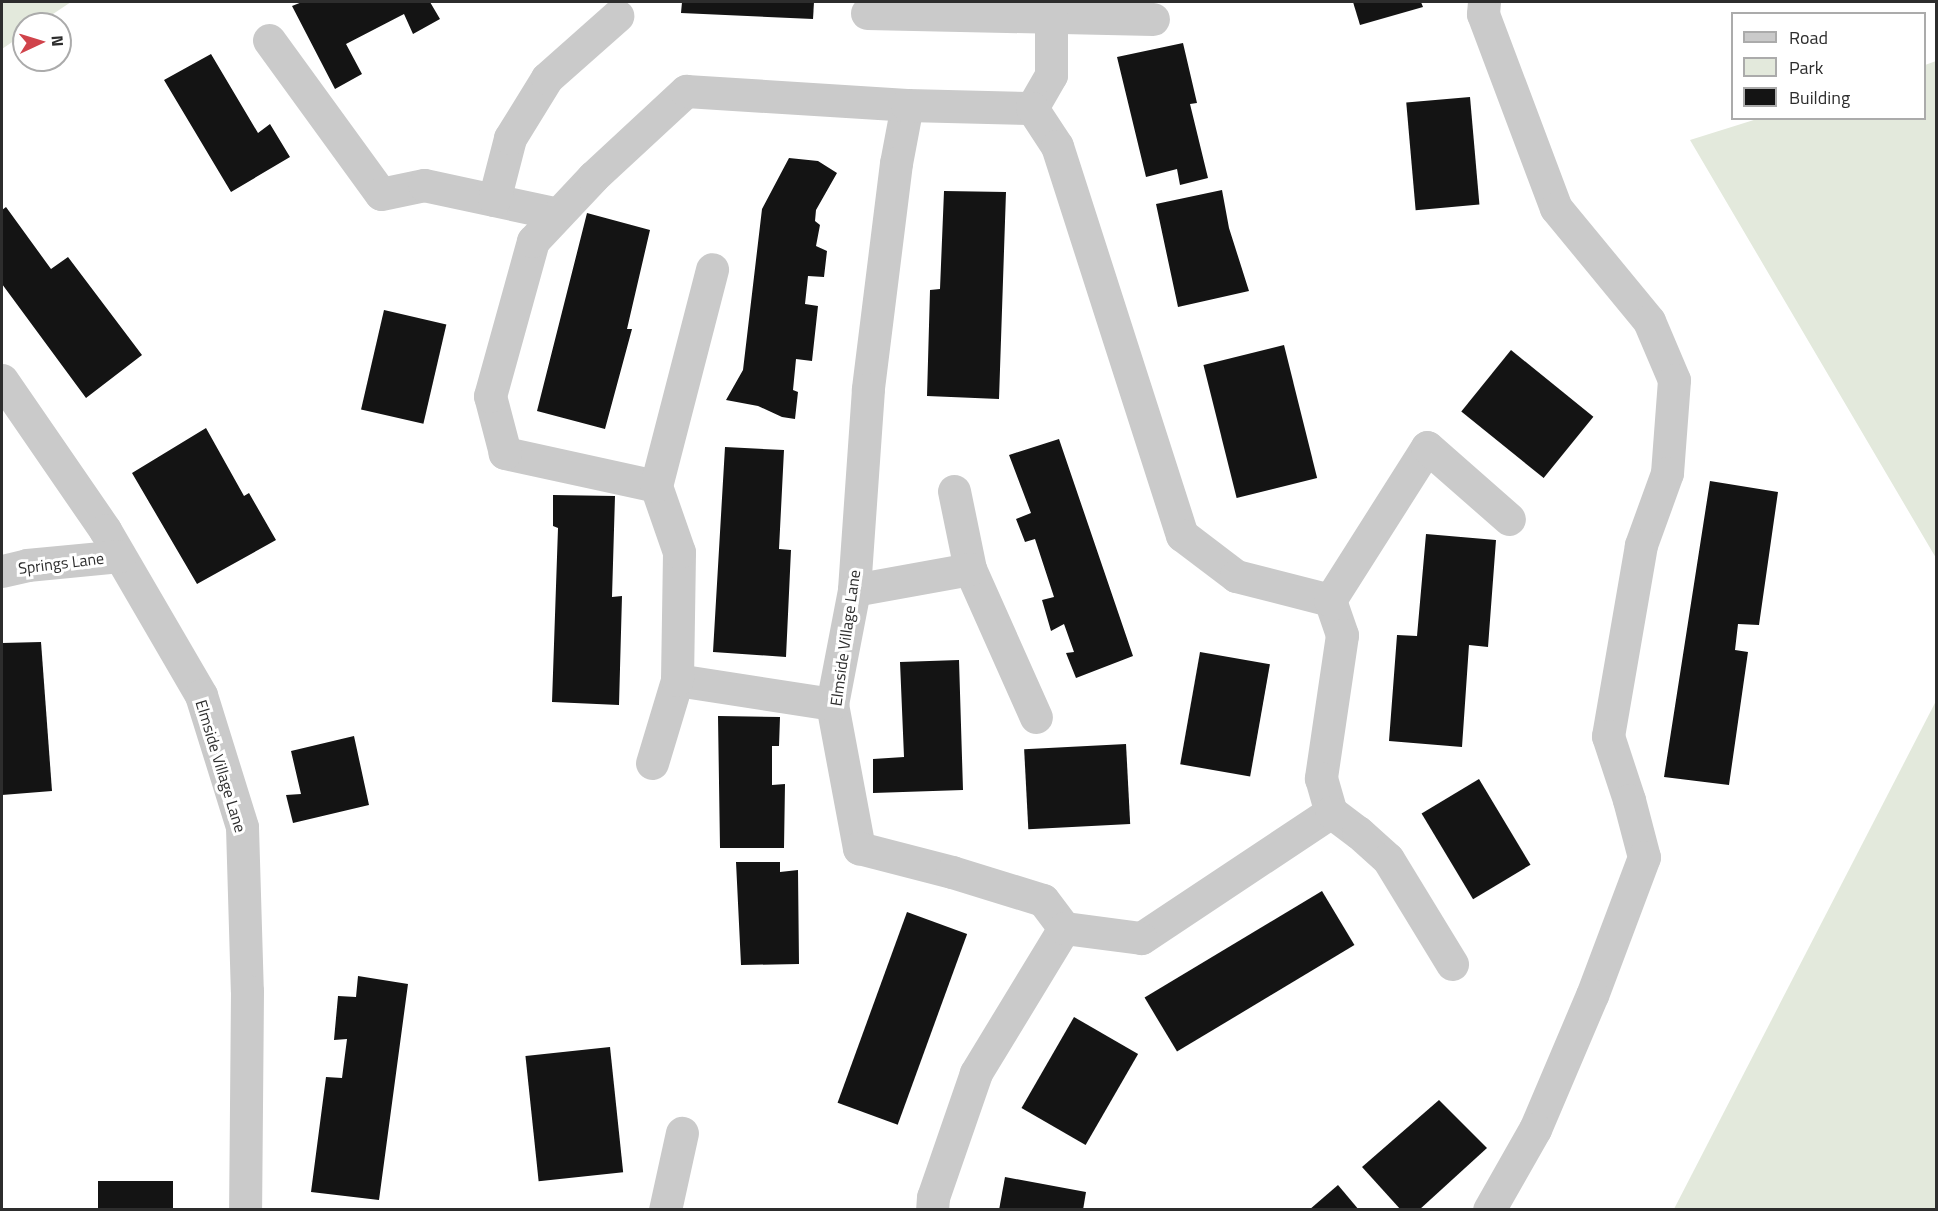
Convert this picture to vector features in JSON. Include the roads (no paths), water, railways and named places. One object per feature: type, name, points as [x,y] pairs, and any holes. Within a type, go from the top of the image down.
[{"type":"street","points":[[1484,2],[1483,14],[1556,208],[1649,321],[1674,380],[1667,473],[1641,545],[1608,736],[1629,800],[1644,857],[1592,995],[1534,1129],[1489,1209]]},
{"type":"street","points":[[867,13],[1153,19]]},
{"type":"street","points":[[494,200],[510,138],[547,78],[617,16]]},
{"type":"street","points":[[1032,108],[1051,75],[1051,17]]},
{"type":"street","points":[[269,40],[381,194],[424,185],[558,214]]},
{"type":"street","points":[[656,486],[505,453],[490,396],[533,241],[593,177],[686,91],[907,105],[1032,108]]},
{"type":"street","name":"Elmside Village Lane","points":[[907,105],[896,163],[868,389],[854,590],[832,704],[859,848],[952,872],[1043,900],[1064,928]]},
{"type":"street","points":[[1032,108],[1058,146],[1182,535],[1236,576],[1330,600]]},
{"type":"street","points":[[652,763],[677,680],[679,552],[656,486],[712,269]]},
{"type":"street","name":"Elmside Village Lane","points":[[2,380],[120,556],[201,695],[242,827],[247,991],[245,1209]]},
{"type":"street","points":[[1452,963],[1388,859],[1331,812],[1322,778],[1341,635],[1330,600],[1427,447],[1509,519]]},
{"type":"street","points":[[954,491],[970,569],[1036,717]]},
{"type":"street","name":"Springs Lane","points":[[2,571],[27,565],[120,556]]},
{"type":"street","points":[[854,590],[970,569]]},
{"type":"street","points":[[677,680],[832,704]]},
{"type":"street","points":[[932,1209],[933,1197],[976,1073],[1064,928],[1141,938],[1331,812]]},
{"type":"street","points":[[665,1209],[682,1133]]}]
